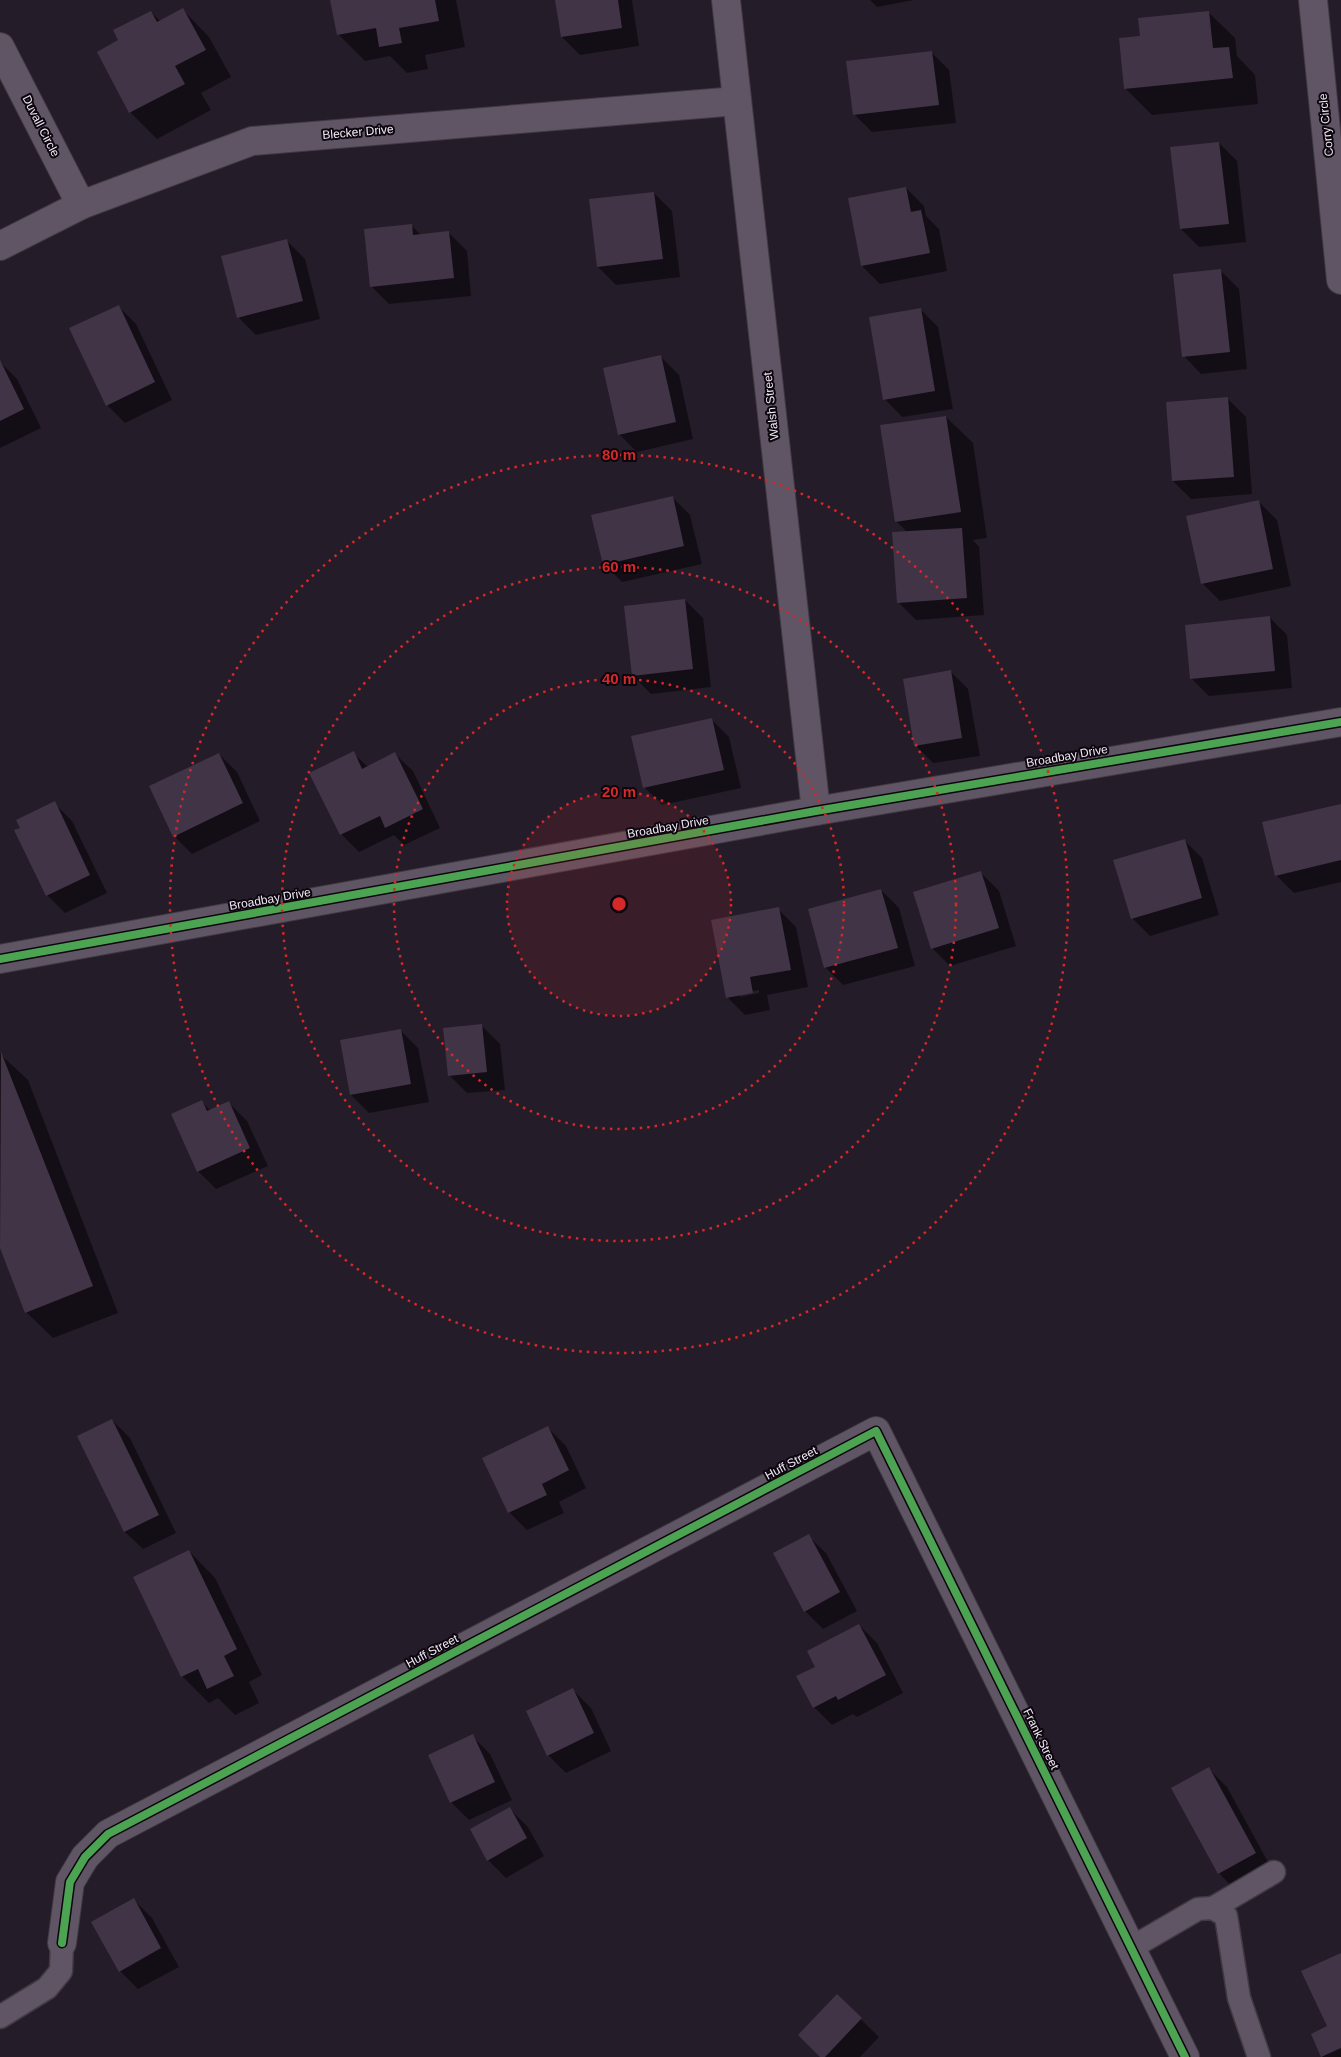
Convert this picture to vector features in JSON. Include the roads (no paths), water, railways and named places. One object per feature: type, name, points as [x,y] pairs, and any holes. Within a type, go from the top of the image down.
[{"type":"street","name":"Walsh Street","points":[[726,0],[816,811]]},
{"type":"street","name":"Corry Circle","points":[[1313,0],[1341,280]]},
{"type":"street","name":"Duvall Circle","points":[[0,47],[81,205]]},
{"type":"street","name":"Blecker Drive","points":[[0,246],[81,205],[252,141],[737,101]]},
{"type":"street","name":"Broadbay Drive","points":[[0,959],[816,811],[1341,722]]},
{"type":"street","name":"Huff Street","points":[[62,1943],[70,1882],[85,1856],[108,1834],[876,1431]]},
{"type":"street","name":"Frank Street","points":[[876,1431],[1186,2057]]},
{"type":"lane","points":[[1131,1948],[1198,1909],[1213,1908],[1274,1872]]},
{"type":"lane","points":[[1213,1908],[1226,1916],[1239,1998],[1259,2057]]},
{"type":"lane","points":[[0,2017],[47,1988],[61,1972],[62,1943]]}]
